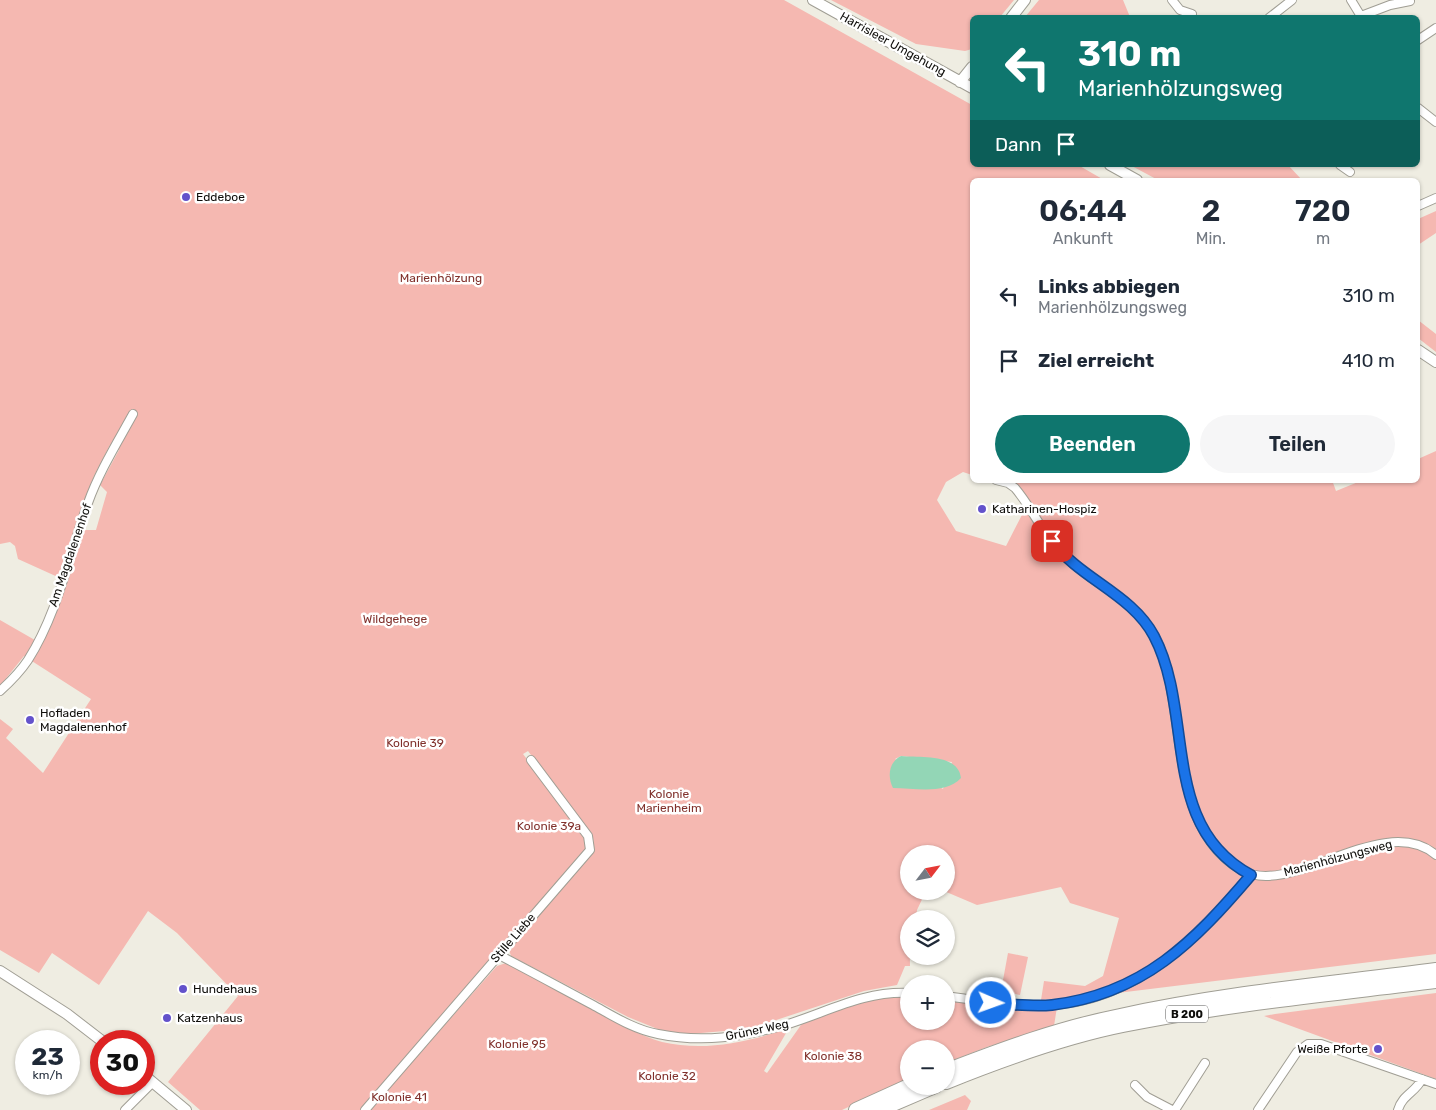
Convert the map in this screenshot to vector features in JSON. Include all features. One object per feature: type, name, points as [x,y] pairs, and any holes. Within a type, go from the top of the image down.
[{"type":"highway","name":"B 200","points":[[955,1068],[1022,1043],[1120,1016],[1220,997],[1436,970]]},
{"type":"highway","name":"B 200","points":[[955,1079],[1024,1052],[1122,1025],[1221,1008],[1436,981]]},
{"type":"highway","points":[[856,1110],[900,1090]]},
{"type":"highway","points":[[879,1110],[914,1095]]},
{"type":"main road","name":"Harrisleer Umgehung","points":[[813,0],[970,87]]},
{"type":"main road","points":[[1013,15],[1025,0]]},
{"type":"main road","points":[[960,82],[970,70]]},
{"type":"main road","points":[[1114,167],[1133,178]]},
{"type":"main road","points":[[1420,351],[1436,362]]},
{"type":"main road","points":[[0,971],[67,1014],[90,1032]]},
{"type":"main road","points":[[155,1084],[186,1110]]},
{"type":"street","points":[[1172,0],[1180,10],[1192,14]]},
{"type":"street","points":[[1273,15],[1292,0]]},
{"type":"street","points":[[1351,0],[1360,15]]},
{"type":"street","points":[[1365,15],[1390,4],[1410,1]]},
{"type":"street","points":[[1420,38],[1436,28]]},
{"type":"street","points":[[1420,110],[1436,122]]},
{"type":"street","points":[[1343,167],[1350,172]]},
{"type":"street","points":[[1420,205],[1436,198]]},
{"type":"street","name":"Am Magdalenenhof","points":[[0,691],[28,660],[37,643],[79,536],[88,504],[100,473],[133,414]]},
{"type":"street","points":[[955,997],[991,1003],[1050,1005],[1089,999],[1142,977],[1175,955],[1251,875],[1227,860],[1217,851],[1202,829],[1196,815],[1180,751],[1163,655],[1149,627],[1129,605],[1061,553],[1016,488],[1008,483]]},
{"type":"street","name":"Stille Liebe","points":[[366,1110],[590,850],[591,845],[588,836],[531,760]]},
{"type":"street","name":"Marienhölzungsweg","points":[[1251,875],[1289,872],[1377,844],[1403,841],[1418,844],[1436,855]]},
{"type":"street","name":"Grüner Weg","points":[[499,955],[629,1024],[657,1034],[684,1038],[726,1038],[752,1034],[864,997],[886,992],[900,993]]},
{"type":"street","points":[[1258,1110],[1296,1052],[1308,1044],[1320,1044],[1436,1084]]},
{"type":"street","points":[[1135,1085],[1147,1097],[1173,1110],[1205,1062]]},
{"type":"street","points":[[1398,1110],[1407,1094],[1418,1087],[1422,1080]]},
{"type":"street","points":[[124,1110],[140,1095]]},
{"type":"green space","name":"Marienhölzung","points":[[0,0],[784,0],[970,104],[970,167],[1081,167],[1101,178],[970,178],[970,474],[963,472],[946,482],[937,500],[956,531],[1006,546],[1026,507],[1011,487],[998,483],[1333,483],[1336,491],[1356,483],[1420,483],[1420,458],[1436,451],[1436,954],[1085,997],[1041,1000],[1044,981],[1085,986],[1103,976],[1119,918],[1070,903],[1061,887],[977,905],[955,896],[955,845],[900,845],[900,900],[922,900],[917,910],[900,910],[900,965],[910,966],[905,966],[897,985],[864,991],[749,1029],[689,1034],[660,1030],[628,1017],[511,956],[509,950],[592,852],[594,846],[593,837],[528,751],[523,754],[587,838],[588,848],[362,1110],[200,1110],[168,1082],[238,996],[177,933],[148,911],[99,985],[52,953],[39,973],[0,950],[0,719],[13,729],[6,738],[43,773],[91,699],[24,656],[0,686],[0,620],[40,643],[56,609],[84,530],[96,530],[107,492],[100,485],[119,450],[110,445],[94,476],[60,578],[18,559],[15,546],[10,542],[0,544]],"holes":[[[901,756],[952,762],[943,789],[895,759]]]},
{"type":"green space","points":[[831,0],[1014,0],[1002,15],[970,15],[970,50],[965,51],[916,44]]},
{"type":"green space","points":[[1039,0],[1123,0],[1129,15],[1027,15]]},
{"type":"green space","points":[[1134,167],[1290,167],[1300,178],[1154,178]]},
{"type":"green space","points":[[1436,211],[1436,233],[1420,244],[1420,218]]},
{"type":"green space","points":[[1420,322],[1436,334],[1436,352],[1420,340]]},
{"type":"green space","points":[[1008,953],[1028,957],[1020,995],[1001,991]]},
{"type":"green space","points":[[506,963],[597,1012],[645,1036],[662,1042],[678,1045],[711,1046],[758,1038],[789,1028],[764,1071],[767,1073],[801,1025],[808,1020],[876,997],[900,997],[900,1030],[955,1030],[955,1002],[991,1006],[1057,1007],[1054,1026],[987,1047],[955,1059],[955,1040],[900,1040],[900,1082],[842,1110],[369,1110],[497,966]]},
{"type":"green space","points":[[1436,993],[1436,1079],[1264,1016],[1275,1014]]},
{"type":"green space","points":[[965,1095],[971,1101],[967,1110],[929,1110]]},
{"type":"shaded area","points":[[901,756],[937,758],[946,761],[953,764],[961,778],[947,787],[938,789],[893,788],[890,770],[894,762]]},
{"type":"place","name":"Eddeboe","points":[[186,197]]},
{"type":"place","name":"Katharinen-Hospiz","points":[[982,509]]},
{"type":"place","name":"Hofladen Magdalenenhof","points":[[30,720]]},
{"type":"place","name":"Hundehaus","points":[[183,989]]},
{"type":"place","name":"Katzenhaus","points":[[167,1018]]},
{"type":"place","name":"Weiße Pforte","points":[[1378,1049]]},
{"type":"route","points":[[991,1003],[1050,1005],[1089,999],[1142,977],[1175,955],[1251,875],[1239,869],[1217,851],[1202,829],[1196,815],[1180,751],[1168,676],[1163,655],[1155,637],[1149,627],[1129,605],[1061,553],[1052,541]]},
{"type":"park label","name":"Wildgehege","points":[[395,619]]},
{"type":"park label","name":"Kolonie 39","points":[[415,743]]},
{"type":"park label","name":"Kolonie Marienheim","points":[[669,801]]},
{"type":"park label","name":"Kolonie 39a","points":[[549,826]]},
{"type":"park label","name":"Kolonie 95","points":[[517,1044]]},
{"type":"park label","name":"Kolonie 38","points":[[833,1056]]},
{"type":"park label","name":"Kolonie 32","points":[[667,1076]]},
{"type":"park label","name":"Kolonie 41","points":[[399,1097]]}]
